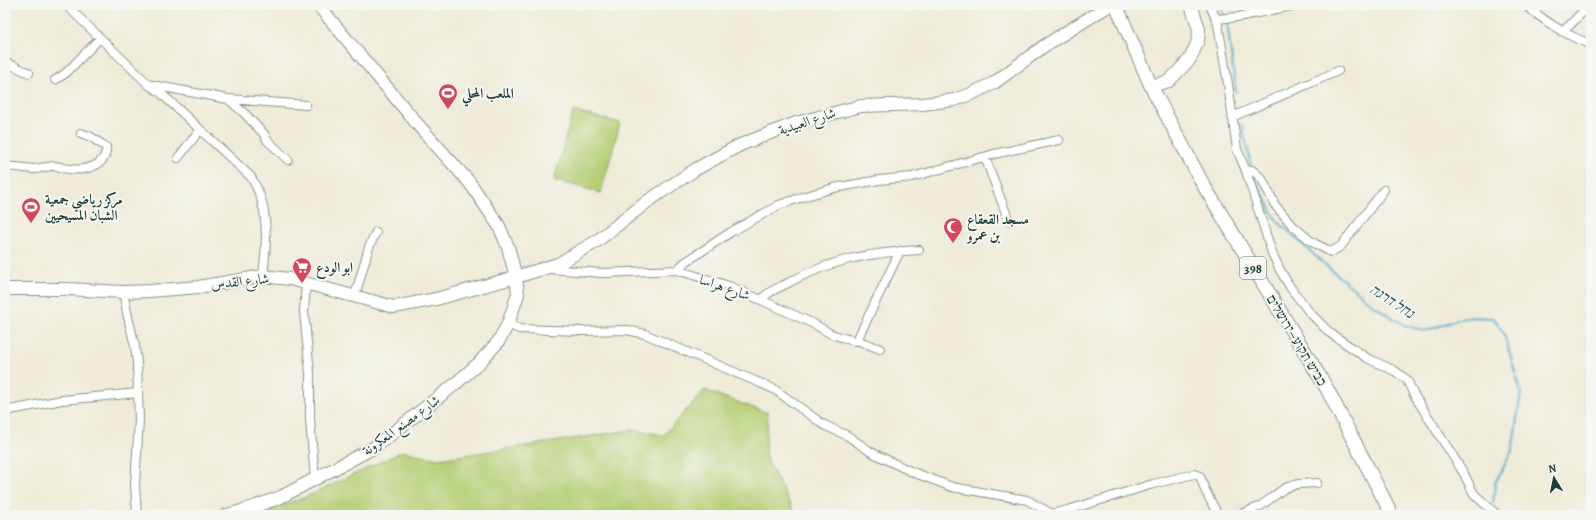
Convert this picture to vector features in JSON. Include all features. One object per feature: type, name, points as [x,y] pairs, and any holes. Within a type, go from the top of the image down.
[{"type":"main road","name":"شارع مصنع المعكرونة","points":[[227,515],[264,504],[375,447],[454,385],[483,359],[498,342],[508,324],[518,294],[516,277],[508,247],[499,226],[470,183],[419,126],[318,5]]},
{"type":"main road","name":"شارع العبيدية","points":[[516,277],[545,268],[573,256],[597,241],[648,201],[696,169],[740,145],[796,123],[861,106],[923,104],[954,100],[971,94],[994,83],[1044,46],[1110,5]]},
{"type":"main road","name":"כביש תקוע–ירושלים","points":[[1116,5],[1151,86],[1204,186],[1326,387],[1391,515]]},
{"type":"main road","points":[[1151,86],[1169,81],[1190,60],[1198,41],[1199,29],[1191,5]]},
{"type":"main road","name":"شارع القدس","points":[[5,289],[67,289],[123,292],[179,289],[263,276],[290,279],[394,307],[413,305],[516,277]]},
{"type":"street","points":[[66,5],[149,85],[162,94],[251,177],[259,193],[262,204],[266,249],[263,276]]},
{"type":"street","points":[[1210,5],[1216,20],[1228,84],[1237,149],[1246,171],[1272,253],[1280,270],[1290,287],[1310,312],[1330,333],[1367,358],[1395,371],[1407,380],[1414,395],[1463,472],[1474,494],[1497,515]]},
{"type":"street","points":[[1216,20],[1296,5]]},
{"type":"street","points":[[1524,5],[1561,31],[1591,44]]},
{"type":"street","points":[[1561,31],[1569,26],[1589,5]]},
{"type":"street","points":[[55,80],[66,73],[100,38]]},
{"type":"street","points":[[5,62],[30,73]]},
{"type":"street","points":[[1232,116],[1338,71]]},
{"type":"street","points":[[149,85],[228,99],[306,105]]},
{"type":"street","points":[[228,99],[244,113],[264,134],[267,140],[288,160]]},
{"type":"street","points":[[178,158],[200,130]]},
{"type":"street","points":[[5,167],[14,166],[34,169],[60,166],[75,170],[96,165],[104,159],[106,147],[91,136],[81,133]]},
{"type":"street","points":[[676,270],[684,263],[731,232],[779,206],[806,196],[834,188],[912,176],[1059,140]]},
{"type":"street","points":[[985,157],[1009,221]]},
{"type":"street","points":[[1246,171],[1252,170],[1262,179],[1275,205],[1293,226],[1312,242],[1331,252],[1341,246],[1384,190]]},
{"type":"street","points":[[355,296],[369,247],[376,232]]},
{"type":"street","name":"شارع هراسا","points":[[545,268],[602,273],[676,270],[729,286],[761,300],[764,296],[785,284],[827,265],[868,254],[919,250]]},
{"type":"street","points":[[857,340],[900,251]]},
{"type":"street","points":[[306,283],[304,312],[310,373],[310,419],[315,479]]},
{"type":"street","points":[[123,292],[135,346],[138,393],[139,420],[135,485],[137,515]]},
{"type":"street","points":[[761,300],[814,324],[831,334],[850,341],[857,340],[880,349]]},
{"type":"street","points":[[508,324],[519,329],[582,331],[627,330],[645,334],[774,389],[824,425],[848,436],[871,452],[910,471],[952,487],[1027,500],[1052,514],[1153,484],[1194,474],[1200,476],[1205,490],[1218,515]]},
{"type":"street","points":[[5,411],[62,400],[138,393]]},
{"type":"street","points":[[1238,515],[1259,507],[1285,488],[1298,484],[1316,483]]},
{"type":"green space","points":[[573,111],[620,123],[601,193],[554,180]]},
{"type":"green space","points":[[704,390],[768,413],[765,456],[796,515],[253,515],[306,497],[403,451],[438,459],[632,430],[664,435]]},
{"type":"waterway","name":"נחל דרגה","points":[[1219,5],[1224,15]]},
{"type":"waterway","name":"נחל דרגה","points":[[1227,22],[1236,92]]},
{"type":"waterway","name":"נחל דרגה","points":[[1242,124],[1251,166]]},
{"type":"waterway","name":"נחל דרגה","points":[[1254,177],[1277,221],[1322,262],[1373,305],[1404,325],[1425,331],[1465,317],[1494,318],[1504,334],[1521,393],[1512,451],[1495,483],[1493,503]]},
{"type":"place","name":"الملعب المحلي","points":[[448,110]]},
{"type":"place","name":"مركز رياضي جمعية الشبان المسيحيين","points":[[31,224]]},
{"type":"place","name":"مسجد القعقاع بن عمرو","points":[[953,244]]},
{"type":"place","name":"ابو الودع","points":[[302,284]]}]
